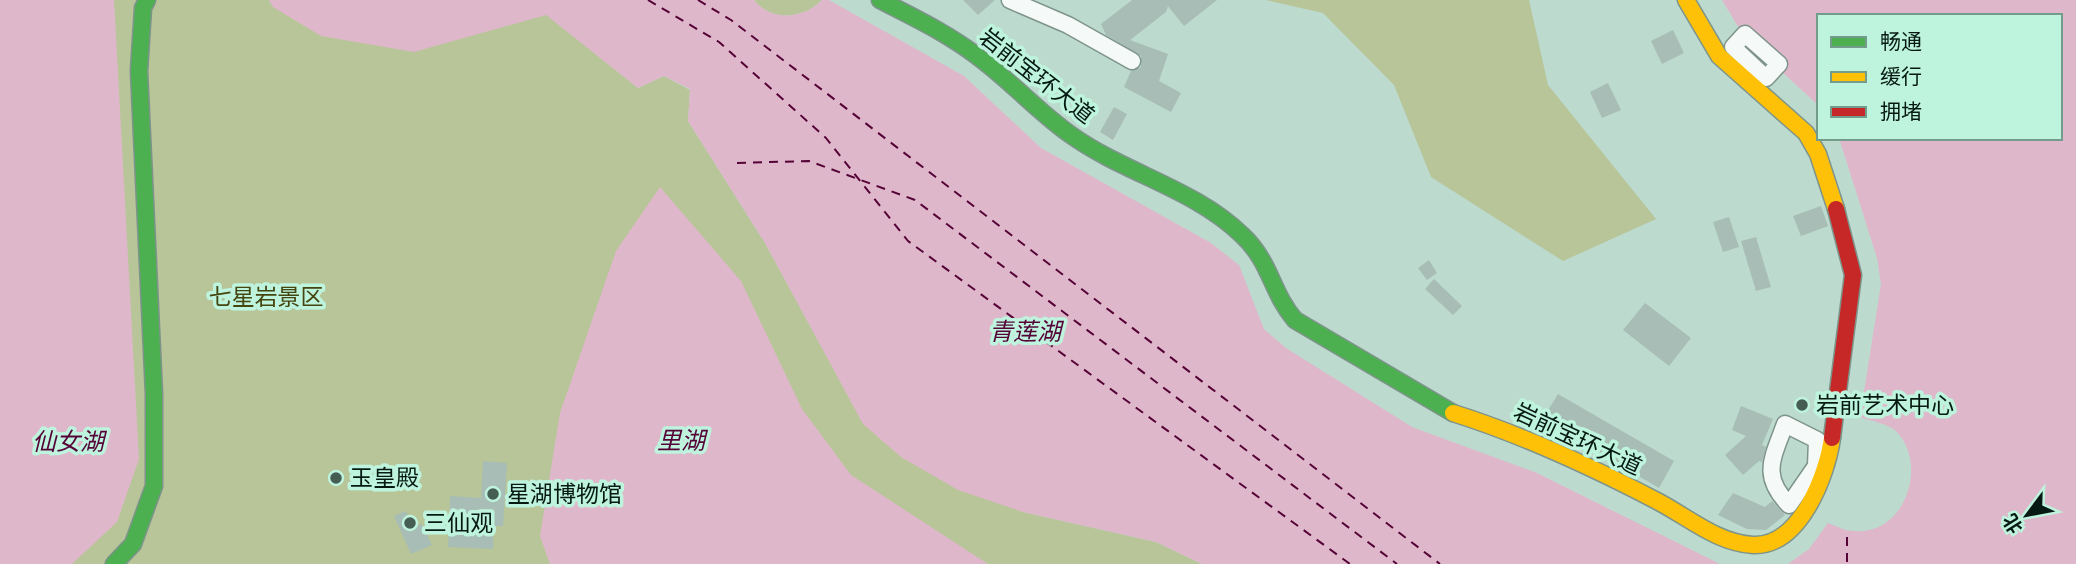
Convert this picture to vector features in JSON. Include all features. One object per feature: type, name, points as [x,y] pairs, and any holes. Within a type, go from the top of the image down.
[{"type":"street","points":[[114,564],[133,544],[154,486],[154,394],[139,71],[143,8],[147,0]]},
{"type":"street","name":"岩前宝环大道","points":[[880,0],[939,30],[978,56],[1072,136],[1205,208],[1240,232],[1261,254],[1284,307],[1295,320],[1324,340],[1445,411],[1507,430],[1657,501],[1721,538],[1754,545],[1771,542],[1784,534],[1799,520],[1817,491],[1830,450],[1853,275],[1843,229],[1818,154],[1807,134],[1719,56],[1686,0]]},
{"type":"street","points":[[1010,0],[1068,25],[1132,61]]},
{"type":"street","points":[[1785,424],[1817,440],[1816,466],[1789,505],[1775,490],[1769,468],[1785,424]]},
{"type":"green space","name":"七星岩景区","points":[[0,0],[269,0],[273,7],[508,23],[546,14],[638,88],[664,76],[690,90],[688,121],[765,243],[863,423],[1023,512],[1156,542],[1202,564],[0,564]]},
{"type":"green space","points":[[754,0],[822,0],[806,11],[778,15],[761,7]]},
{"type":"green space","points":[[1266,0],[1529,0],[1548,85],[1656,219],[1563,261],[1431,177],[1394,85],[1323,13]]},
{"type":"water","name":"仙女湖","points":[[0,0],[114,0],[139,459],[117,522],[72,564],[0,564]]},
{"type":"water","name":"青莲湖","points":[[269,0],[754,0],[769,12],[788,15],[806,11],[822,0],[829,0],[964,76],[1041,148],[1211,243],[1239,265],[1264,329],[1286,348],[1412,427],[1537,473],[1720,564],[1202,564],[1156,542],[1023,512],[958,490],[901,457],[863,424],[765,243],[688,121],[690,89],[664,76],[638,88],[546,15],[414,52],[321,36],[273,7]]},
{"type":"water","points":[[1722,0],[2076,0],[2076,564],[1788,564],[1809,549],[1828,523],[1854,531],[1872,529],[1887,522],[1898,510],[1911,478],[1911,461],[1906,445],[1896,431],[1860,417],[1881,284],[1877,258],[1840,140],[2062,140],[2062,14],[1817,14],[1817,104],[1745,38]]},
{"type":"water","name":"里湖","points":[[660,187],[741,281],[802,409],[851,475],[988,564],[550,564],[540,536],[560,413],[616,251]]},
{"type":"building","points":[[963,0],[995,0],[978,15]]},
{"type":"building","points":[[1132,0],[1217,0],[1184,26],[1168,6],[1166,12],[1130,40],[1168,54],[1159,81],[1181,93],[1171,112],[1124,87],[1131,71],[1141,67],[1141,56],[1106,35],[1101,24]]},
{"type":"building","points":[[1673,30],[1684,53],[1662,64],[1651,41]]},
{"type":"building","points":[[1608,83],[1621,110],[1602,118],[1590,92]]},
{"type":"building","points":[[1114,107],[1127,114],[1113,140],[1100,132]]},
{"type":"building","points":[[1821,206],[1828,226],[1801,236],[1793,216]]},
{"type":"building","points":[[1729,217],[1739,247],[1723,252],[1713,222]]},
{"type":"building","points":[[1756,237],[1771,287],[1756,291],[1741,241]]},
{"type":"building","points":[[1429,260],[1437,273],[1427,280],[1418,268]]},
{"type":"building","points":[[1434,279],[1462,306],[1453,315],[1425,289]]},
{"type":"building","points":[[1645,303],[1691,338],[1669,366],[1623,330]]},
{"type":"building","points":[[1558,394],[1674,461],[1659,488],[1542,420]]},
{"type":"building","points":[[1741,406],[1773,419],[1762,445],[1766,447],[1762,462],[1759,461],[1743,475],[1725,455],[1746,436],[1732,430]]},
{"type":"building","points":[[483,461],[507,463],[503,526],[494,526],[493,549],[448,547],[450,496],[481,498]]},
{"type":"building","points":[[1733,493],[1765,507],[1772,501],[1785,515],[1766,530],[1747,529],[1718,515]]},
{"type":"building","name":"三仙观","points":[[406,511],[413,527],[422,524],[432,545],[411,554],[394,516]]},
{"type":"ferry route","points":[[648,0],[719,42],[826,138],[908,241],[1350,564]]},
{"type":"ferry route","points":[[698,0],[731,20],[1440,564]]},
{"type":"ferry route","points":[[737,163],[809,161],[915,200],[1397,564]]},
{"type":"ferry route","points":[[1847,537],[1847,564]]},
{"type":"traffic: fast","points":[[114,564],[133,544],[154,486],[154,394],[139,71],[143,8],[147,0]]},
{"type":"traffic: fast","points":[[880,0],[966,48],[1071,135],[1113,160],[1203,205],[1223,219],[1252,245],[1295,320],[1453,413]]},
{"type":"traffic: slow","points":[[1686,0],[1719,56],[1806,133],[1818,154],[1836,209]]},
{"type":"traffic: slow","points":[[1453,413],[1557,452],[1657,501],[1727,540],[1753,545],[1770,542],[1797,522],[1817,489],[1832,438]]},
{"type":"traffic: jam","points":[[1832,438],[1853,275],[1836,209]]},
{"type":"place","name":"岩前艺术中心","points":[[1802,405]]},
{"type":"place","name":"玉皇殿","points":[[336,478]]},
{"type":"place","name":"星湖博物馆","points":[[493,494]]},
{"type":"place","name":"三仙观","points":[[410,523]]}]
